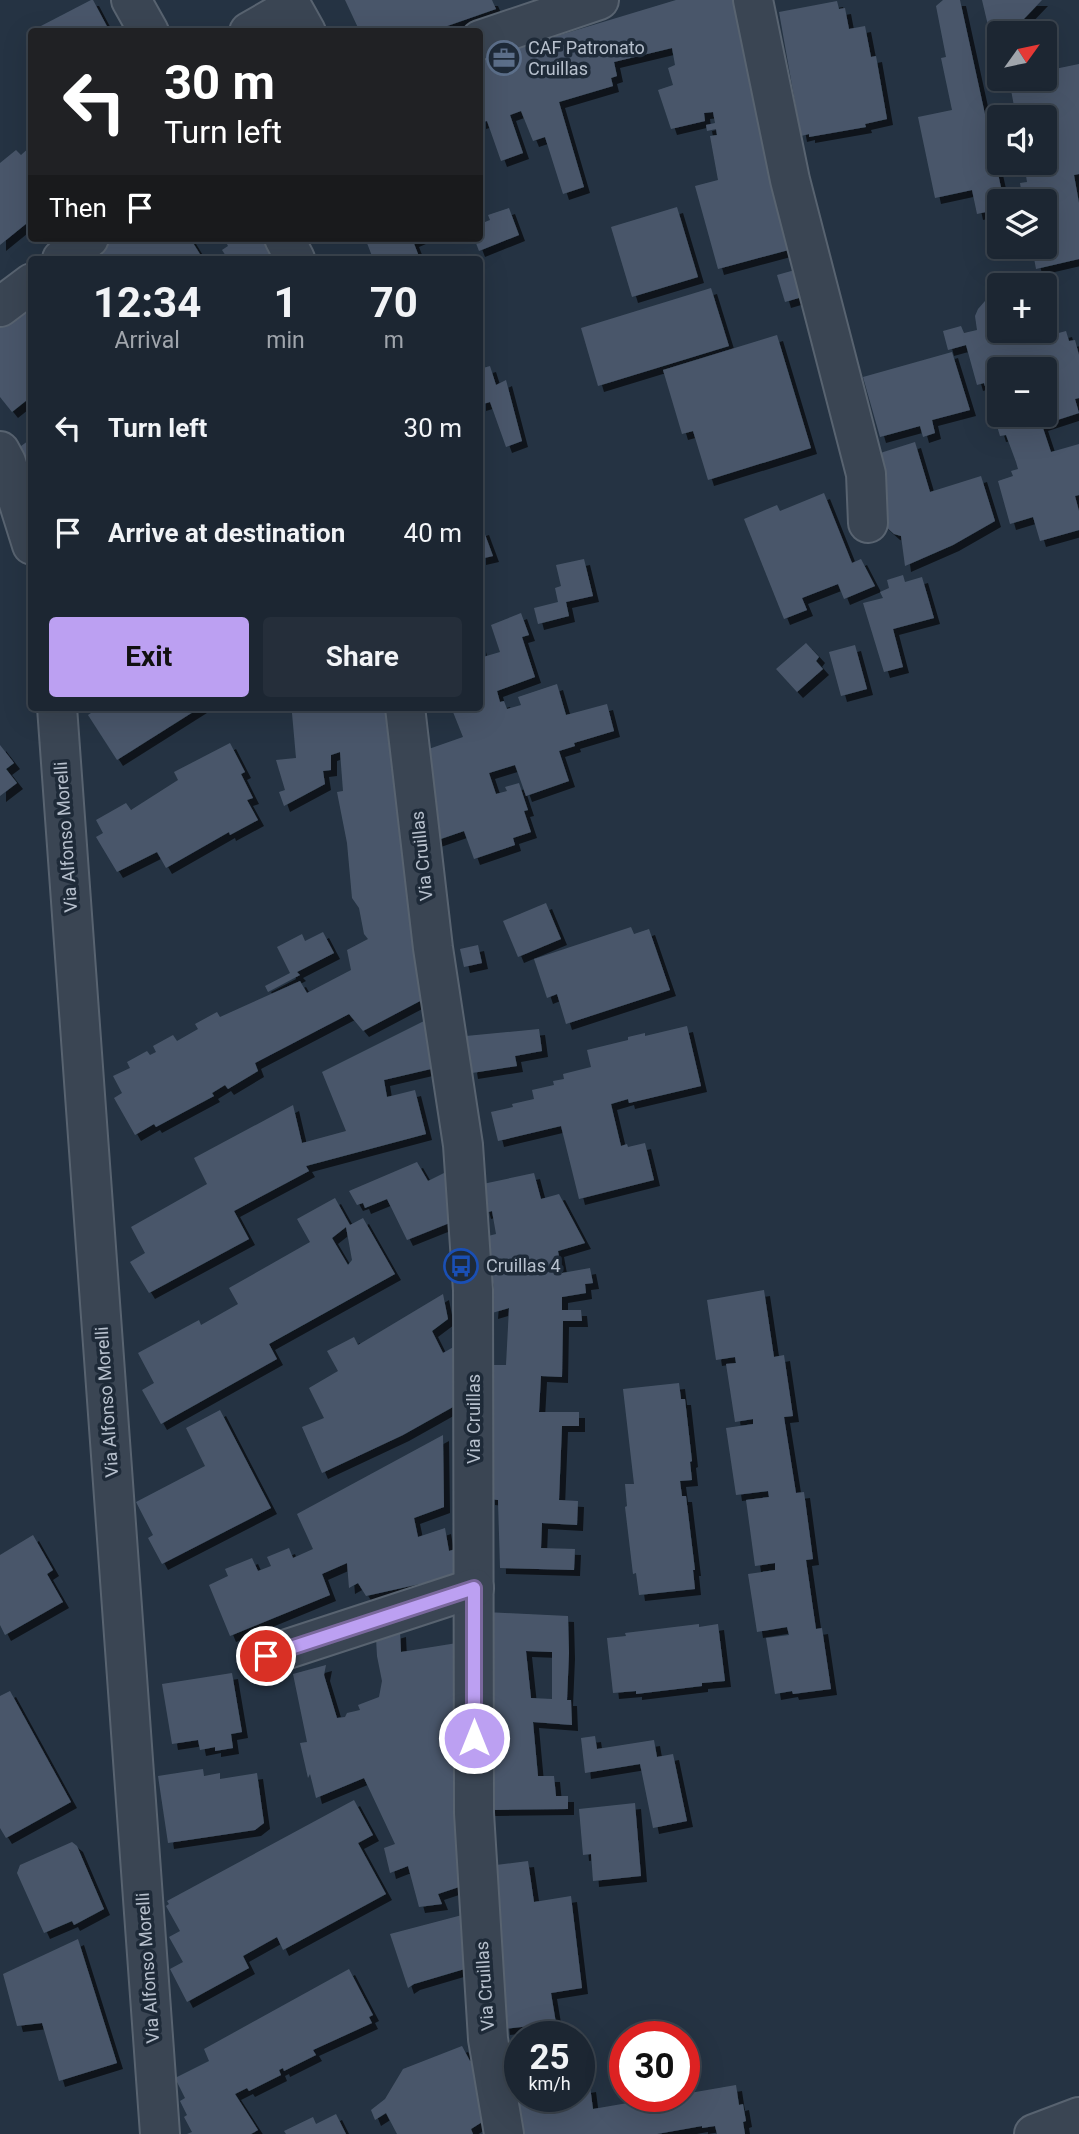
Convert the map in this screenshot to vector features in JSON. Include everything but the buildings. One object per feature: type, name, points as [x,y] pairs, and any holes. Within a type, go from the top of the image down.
[{"type":"street","points":[[131,0],[147,28]]},
{"type":"street","points":[[483,38],[529,10],[599,0]]},
{"type":"street","points":[[753,0],[790,180],[866,474],[868,523]]},
{"type":"street","points":[[256,28],[292,7],[304,28]]},
{"type":"street","points":[[66,256],[84,242]]},
{"type":"street","points":[[0,307],[28,286]]},
{"type":"street","points":[[0,451],[28,532]]},
{"type":"street","name":"Via Alfonso Morelli","points":[[57,711],[159,2116],[132,2134]]},
{"type":"street","name":"Via Cruillas","points":[[405,711],[432,948],[465,1171],[473,1290],[474,1813],[488,2039],[504,2134]]},
{"type":"street","points":[[266,1656],[474,1588]]},
{"type":"street","points":[[1034,2134],[1079,2117]]},
{"type":"place","name":"CAF Patronato Cruillas","points":[[504,58]]},
{"type":"place","name":"Cruillas 4","points":[[461,1266]]},
{"type":"route","points":[[266,1656],[474,1588],[474,1738]]}]
